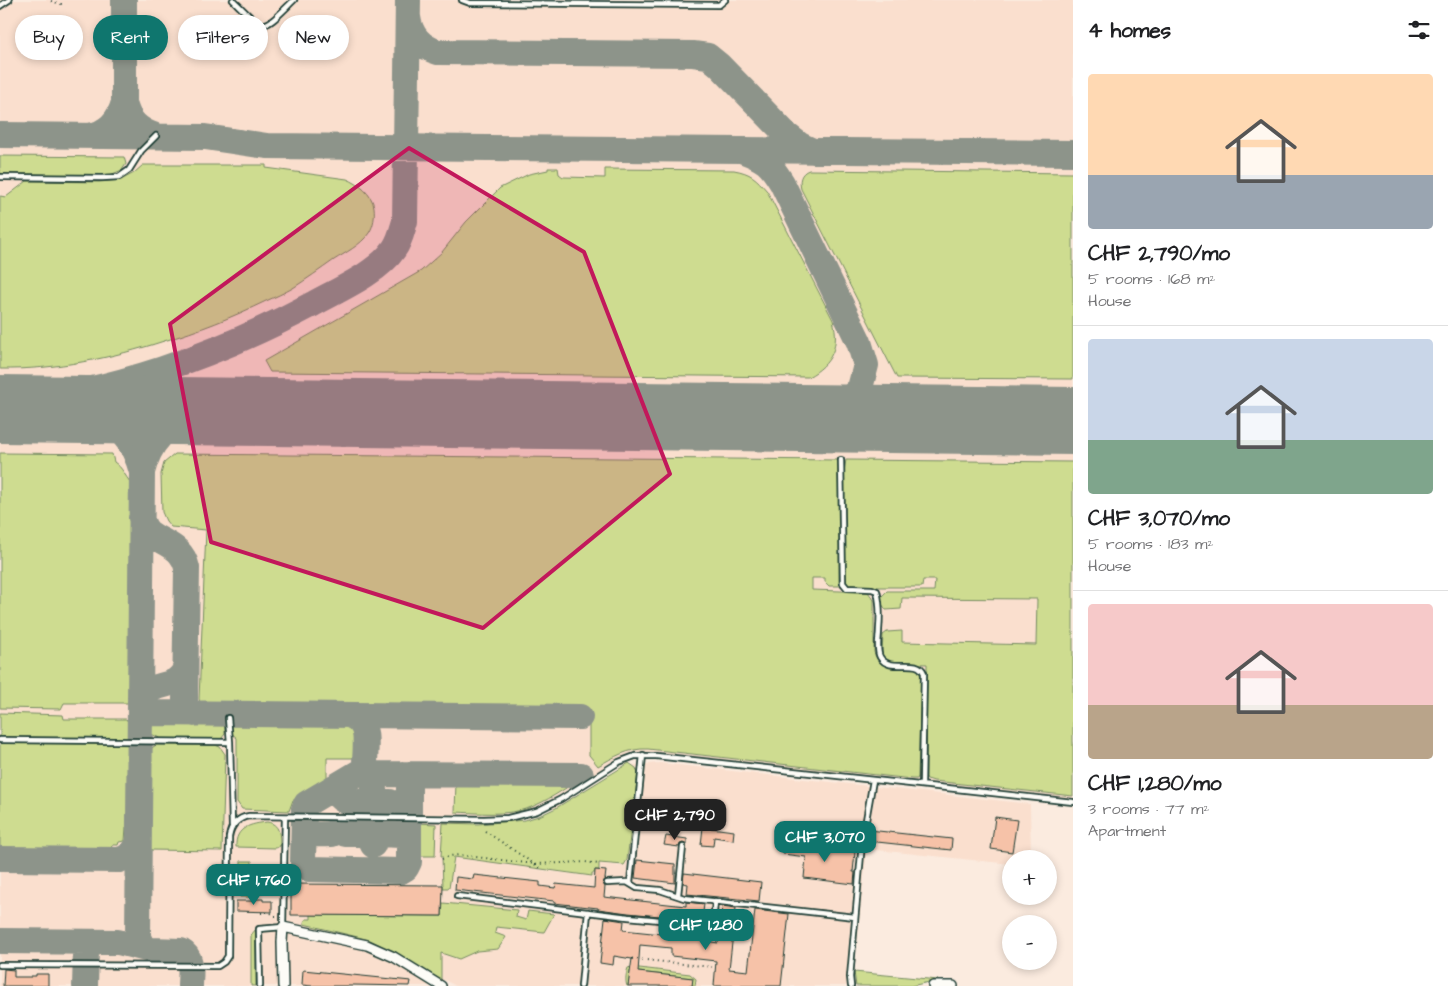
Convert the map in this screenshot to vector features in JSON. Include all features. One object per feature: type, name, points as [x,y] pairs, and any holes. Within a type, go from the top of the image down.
[{"type":"street","points":[[283,986],[283,926],[367,944],[394,957],[441,986]]},
{"type":"street","points":[[933,986],[953,986]]},
{"type":"lane","points":[[0,6],[9,0]]},
{"type":"lane","points":[[233,0],[254,21],[261,25],[266,25],[272,21],[294,0]]},
{"type":"lane","points":[[462,0],[470,4],[719,5],[726,0]]},
{"type":"lane","points":[[0,177],[119,177],[129,170],[141,151],[156,136]]},
{"type":"lane","points":[[841,460],[843,583],[847,588],[877,591],[878,649],[880,658],[892,665],[918,665],[924,673],[922,786]]},
{"type":"lane","points":[[0,965],[215,966],[221,964],[228,956],[229,837],[232,826],[228,718]]},
{"type":"lane","points":[[0,740],[230,742]]},
{"type":"lane","points":[[232,826],[238,819],[243,817],[484,819],[519,816],[546,807],[619,762],[634,756],[643,755],[1073,802]]},
{"type":"lane","points":[[630,883],[643,755]]},
{"type":"lane","points":[[850,985],[862,843],[874,780]]},
{"type":"lane","points":[[260,986],[259,929],[283,926],[285,816]]},
{"type":"lane","points":[[678,895],[683,848]]},
{"type":"lane","points":[[607,883],[630,883],[637,888],[660,890],[684,898],[856,917]]},
{"type":"lane","points":[[457,896],[713,925],[715,901]]},
{"type":"lane","points":[[581,986],[588,912]]},
{"type":"path","points":[[51,1],[61,4],[60,7]]},
{"type":"path","points":[[485,831],[543,870]]},
{"type":"path","points":[[442,859],[459,855],[535,864],[585,862],[599,864]]},
{"type":"path","points":[[261,913],[283,916]]},
{"type":"path","points":[[627,958],[712,967]]},
{"type":"highlighted area","points":[[409,148],[584,252],[670,474],[483,628],[211,542],[170,324]]},
{"type":"shaded area","points":[[0,0],[1073,0],[1073,801],[656,756],[611,766],[556,808],[472,819],[456,857],[591,876],[599,863],[622,866],[636,768],[633,765],[660,763],[1030,804],[1031,850],[1002,850],[1002,863],[867,849],[854,974],[856,986],[456,986],[444,980],[443,986],[0,986]]},
{"type":"green space","points":[[0,156],[124,157],[126,164],[122,170],[110,175],[0,174]]},
{"type":"green space","points":[[143,165],[266,165],[266,168],[347,179],[360,187],[371,198],[374,207],[373,224],[366,237],[357,245],[293,288],[254,307],[190,333],[104,358],[83,362],[21,369],[0,369],[0,196],[6,197],[27,181],[99,182],[121,180],[134,173]]},
{"type":"green space","points":[[548,168],[558,168],[559,174],[563,177],[605,178],[605,169],[734,170],[753,177],[767,191],[833,320],[835,329],[834,346],[828,360],[808,377],[270,372],[264,361],[421,271],[442,252],[466,222],[500,188],[529,174],[548,170]]},
{"type":"green space","points":[[809,170],[1073,173],[1073,379],[897,378],[801,189],[801,178]]},
{"type":"green space","points":[[0,453],[112,454],[114,462],[131,483],[129,703],[64,703],[61,709],[0,708]]},
{"type":"green space","points":[[175,454],[838,460],[840,464],[839,582],[842,586],[829,586],[825,582],[825,578],[812,578],[812,590],[868,592],[874,600],[874,652],[877,659],[881,664],[891,668],[917,669],[921,676],[918,777],[917,779],[912,779],[648,749],[634,750],[616,756],[598,766],[589,755],[589,712],[209,708],[201,706],[199,699],[206,530],[171,527],[162,512],[161,474],[164,463]]},
{"type":"green space","points":[[846,460],[1073,462],[1073,796],[927,779],[927,664],[892,663],[882,654],[883,635],[887,632],[902,631],[902,642],[1036,645],[1037,599],[902,598],[901,609],[886,610],[882,604],[881,597],[887,591],[934,591],[935,580],[923,580],[922,587],[848,587],[845,584],[844,472]]},
{"type":"green space","points":[[0,713],[63,715],[64,719],[126,719],[129,723],[129,827],[126,827],[125,841],[119,842],[118,845],[112,845],[111,850],[0,849]]},
{"type":"green space","points":[[230,718],[348,719],[355,723],[359,731],[359,751],[355,758],[327,758],[327,783],[297,801],[293,800],[289,811],[242,809],[237,802],[237,738],[231,733]]},
{"type":"green space","points":[[224,719],[225,734],[221,739],[164,740],[151,734],[152,724],[155,721]]},
{"type":"green space","points":[[156,745],[215,745],[220,747],[225,754],[222,851],[149,850],[149,750]]},
{"type":"green space","points":[[629,763],[636,768],[638,774],[627,860],[624,865],[599,863],[599,870],[595,870],[592,876],[454,857],[449,888],[443,888],[441,856],[443,823],[478,824],[525,820],[539,816],[556,808]]},
{"type":"green space","points":[[473,777],[580,779],[542,802],[520,811],[492,813],[455,812],[456,782],[471,782]]},
{"type":"green space","points":[[267,822],[275,825],[277,828],[280,846],[276,848],[236,847],[236,840],[241,831],[255,824]]},
{"type":"green space","points":[[417,823],[436,824],[435,856],[416,856]]},
{"type":"green space","points":[[241,861],[252,861],[251,897],[240,897]]},
{"type":"green space","points":[[443,903],[517,910],[516,917],[526,920],[528,911],[554,914],[544,932],[496,927],[495,933],[506,937],[498,949],[477,951],[459,959],[441,953],[441,980],[370,940],[304,924],[306,919],[311,919],[311,915],[442,916]]},
{"type":"green space","points":[[256,929],[256,986],[251,986],[251,935]]},
{"type":"green space","points":[[628,968],[690,974],[696,979],[695,986],[692,986],[692,978],[630,971],[627,986],[627,972]]},
{"type":"green space","points":[[854,972],[938,980],[911,986],[856,986]]},
{"type":"building","points":[[995,817],[1017,820],[1012,850],[991,849]]},
{"type":"building","points":[[703,827],[734,831],[733,840],[714,837],[713,846],[701,845]]},
{"type":"building","points":[[869,830],[952,839],[951,850],[868,841]]},
{"type":"building","points":[[666,836],[687,839],[687,845],[683,843],[679,847],[664,845]]},
{"type":"building","points":[[784,844],[855,852],[854,884],[804,878],[806,857],[783,854]]},
{"type":"building","points":[[637,860],[675,864],[675,883],[635,878]]},
{"type":"building","points":[[595,870],[606,871],[606,879],[603,883],[605,887],[604,897],[686,906],[686,902],[704,904],[702,920],[628,913],[554,903],[554,901],[455,890],[456,877],[473,879],[474,875],[540,882],[540,886],[555,888],[556,884],[594,888]]},
{"type":"building","points":[[684,873],[761,882],[759,901],[687,894],[688,884],[683,883]]},
{"type":"building","points":[[291,884],[443,885],[442,916],[291,915]]},
{"type":"building","points":[[254,899],[272,901],[272,912],[236,911],[236,901],[254,901]]},
{"type":"building","points":[[722,906],[736,908],[729,969],[748,971],[755,910],[789,914],[781,986],[714,986],[716,961],[671,956],[671,948],[640,945],[638,972],[693,978],[692,986],[628,986],[632,959],[614,956],[613,965],[600,963],[605,918],[624,921],[623,930],[700,938],[699,940],[718,943]]},
{"type":"building","points":[[4,969],[14,970],[14,977],[48,974],[48,986],[3,986]]},
{"type":"building","points":[[303,970],[411,981],[410,986],[302,985]]},
{"type":"taxiway","points":[[124,0],[124,102]]},
{"type":"taxiway","points":[[0,405],[83,391],[161,370],[200,356],[313,304],[357,280],[387,258],[398,243],[405,221],[408,0]]},
{"type":"taxiway","points":[[408,17],[411,29],[417,39],[426,47],[438,52],[693,54],[708,56],[787,135],[800,145],[813,151]]},
{"type":"taxiway","points":[[89,136],[102,132],[112,125],[119,115],[124,102],[125,108],[134,124],[156,136]]},
{"type":"taxiway","points":[[0,135],[205,137],[267,146],[1073,153]]},
{"type":"taxiway","points":[[744,151],[766,163],[782,183],[859,342],[866,365],[860,388],[849,399],[823,418]]},
{"type":"taxiway","points":[[87,410],[108,422],[123,434],[134,449],[142,472],[138,937],[142,946],[150,950]]},
{"type":"taxiway","points":[[142,472],[150,450],[161,435],[196,411]]},
{"type":"taxiway","points":[[141,518],[147,531],[171,546],[185,560],[187,568],[185,702],[187,708],[194,714]]},
{"type":"taxiway","points":[[140,697],[151,689],[176,680],[185,669]]},
{"type":"taxiway","points":[[140,705],[142,710],[148,713],[580,717]]},
{"type":"taxiway","points":[[351,716],[362,724],[366,736],[365,765],[371,774],[581,775]]},
{"type":"taxiway","points":[[365,765],[363,770],[306,804],[304,809],[303,863],[309,869],[401,871],[406,868],[409,862],[409,784],[407,777],[402,774]]},
{"type":"taxiway","points":[[371,774],[374,778],[373,845]]},
{"type":"taxiway","points":[[339,795],[345,801],[390,802]]},
{"type":"taxiway","points":[[304,827],[312,834],[332,834],[338,828],[345,834],[367,834],[373,827],[382,834],[402,835],[409,829]]},
{"type":"taxiway","points":[[0,859],[119,860],[131,854],[138,843]]},
{"type":"taxiway","points":[[0,941],[118,942],[150,950],[181,951],[190,962],[190,986]]},
{"type":"taxiway","points":[[85,986],[86,951],[90,945],[98,942]]},
{"type":"runway","points":[[0,409],[1073,421]]}]
